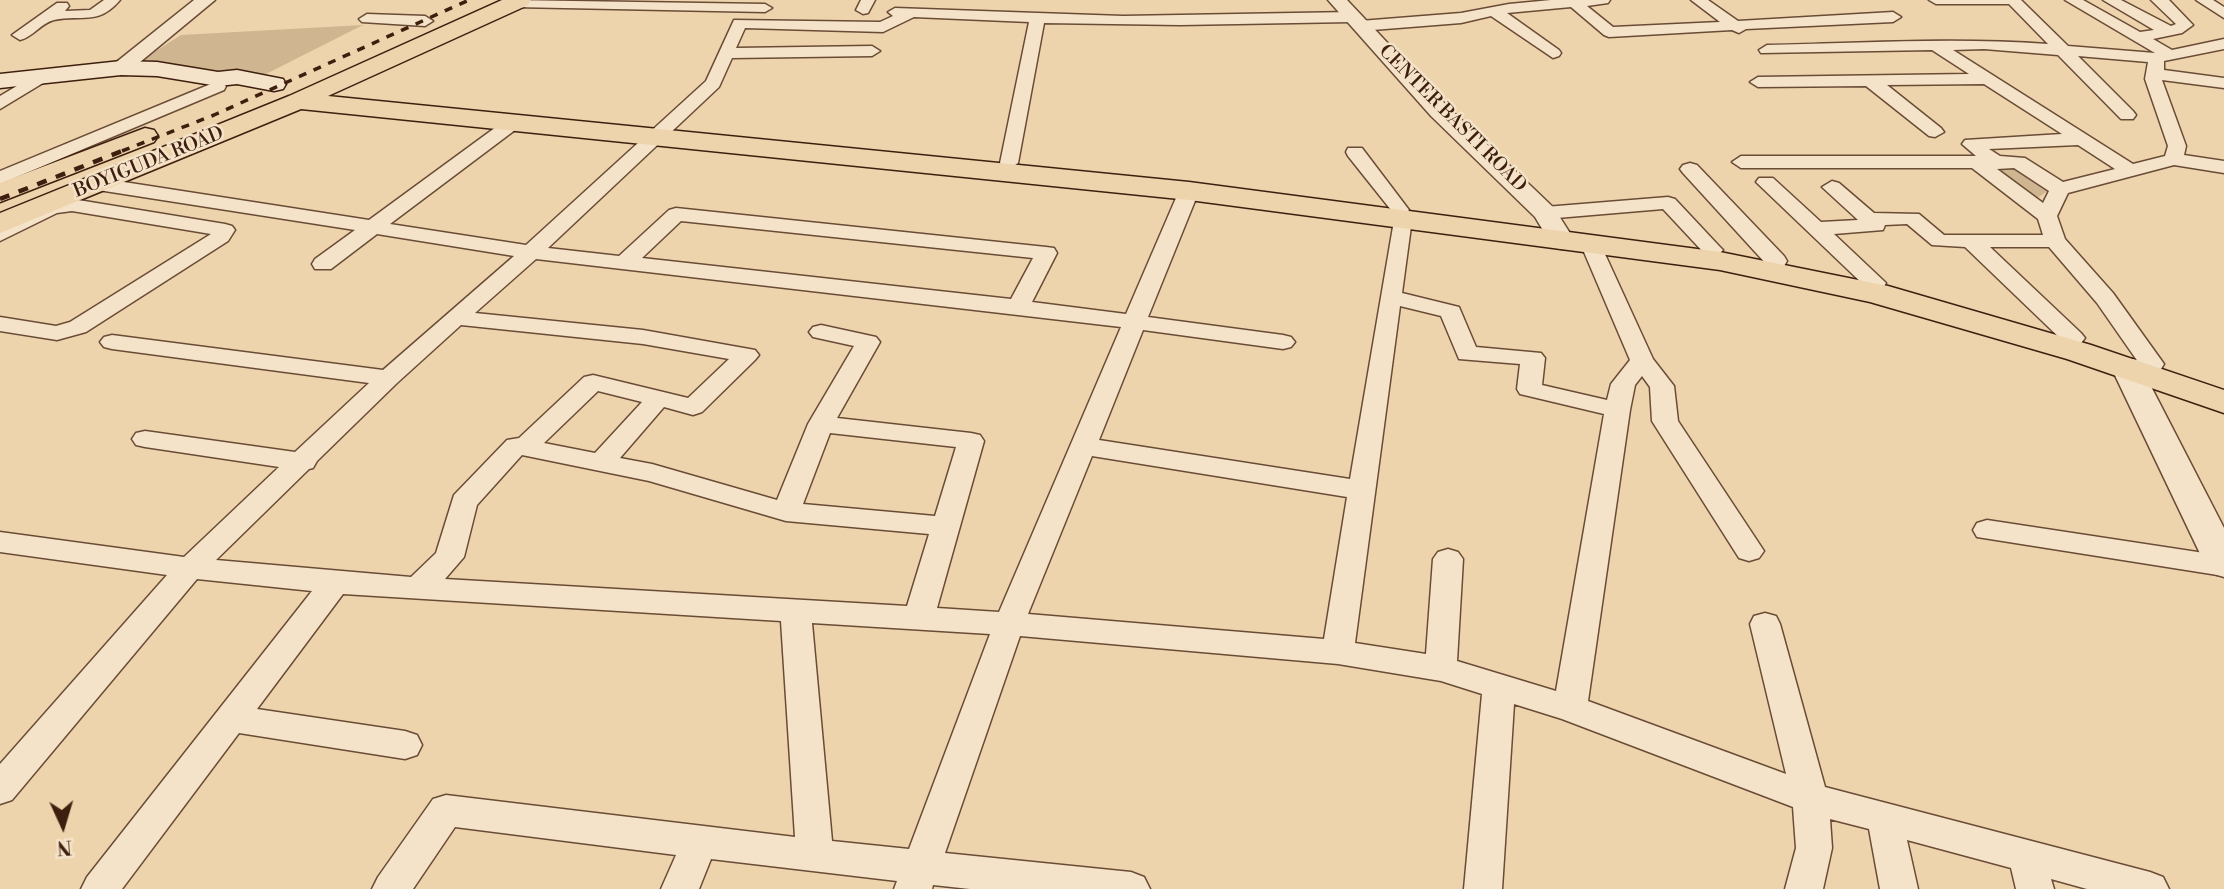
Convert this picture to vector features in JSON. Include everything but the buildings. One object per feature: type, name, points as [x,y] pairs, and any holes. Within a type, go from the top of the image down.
[{"type":"main road","points":[[329,88],[477,0]]},
{"type":"main road","points":[[345,55],[392,36],[427,32],[517,2]]},
{"type":"main road","points":[[0,81],[121,68],[157,69],[218,83],[262,89]]},
{"type":"main road","points":[[298,88],[513,123],[1009,163],[1193,182],[1401,215]]},
{"type":"main road","points":[[298,88],[329,88],[660,133],[1713,250],[1776,261],[1875,284],[2073,338],[2224,402]]},
{"type":"main road","name":"BOYIGUDA ROAD","points":[[0,192],[262,89],[298,88]]},
{"type":"main road","name":"BOYIGUDA ROAD","points":[[0,224],[98,184],[298,88]]},
{"type":"main road","points":[[1564,233],[1876,293],[2224,389]]},
{"type":"street","points":[[20,35],[71,0]]},
{"type":"street","points":[[47,16],[94,14],[113,0]]},
{"type":"street","points":[[121,68],[207,0]]},
{"type":"street","points":[[384,0],[366,19],[427,32]]},
{"type":"street","points":[[1004,18],[1027,0]]},
{"type":"street","points":[[1139,0],[1144,21]]},
{"type":"street","points":[[1285,0],[1301,19]]},
{"type":"street","points":[[860,7],[911,13],[1037,20],[1144,21],[1301,19],[1350,14],[1461,18],[1502,6],[1603,0]]},
{"type":"street","points":[[1698,0],[1809,82]]},
{"type":"street","points":[[1864,0],[2130,170]]},
{"type":"street","points":[[1936,0],[2014,0],[2127,115]]},
{"type":"street","points":[[2072,0],[2139,37],[2160,62]]},
{"type":"street","points":[[2110,0],[2168,31]]},
{"type":"street","points":[[2158,0],[2208,33]]},
{"type":"street","points":[[2204,0],[2224,1]]},
{"type":"street","points":[[2204,0],[2224,13]]},
{"type":"street","points":[[1573,1],[1609,32],[1734,24],[1903,24]]},
{"type":"street","points":[[517,2],[821,9]]},
{"type":"street","points":[[1446,6],[1461,18]]},
{"type":"street","points":[[1502,6],[1553,53]]},
{"type":"street","points":[[7,773],[190,568],[304,462],[388,378],[531,252],[713,83],[739,23],[883,27],[911,13]]},
{"type":"street","name":"CENTER BASTI ROAD","points":[[1350,14],[1439,111],[1564,233]]},
{"type":"street","points":[[1009,163],[1037,20]]},
{"type":"street","points":[[2139,37],[2168,31],[2208,33]]},
{"type":"street","points":[[2160,62],[2199,51],[2208,33]]},
{"type":"street","points":[[1767,50],[1984,44],[2160,62],[2224,83]]},
{"type":"street","points":[[727,53],[872,51]]},
{"type":"street","points":[[2160,62],[2153,79],[2177,146],[2174,159]]},
{"type":"street","points":[[0,104],[42,76]]},
{"type":"street","points":[[1758,82],[1990,79]]},
{"type":"street","points":[[1871,81],[1935,132]]},
{"type":"street","points":[[0,178],[218,83]]},
{"type":"street","points":[[323,264],[513,123]]},
{"type":"street","points":[[2081,139],[1971,144],[1988,163],[2047,216],[2055,241],[2105,298],[2139,365],[2224,565]]},
{"type":"street","points":[[1338,652],[1401,215],[1355,152]]},
{"type":"street","points":[[1741,162],[2018,162],[2060,189],[2174,159],[2224,167]]},
{"type":"street","points":[[1690,169],[1776,261]]},
{"type":"street","points":[[1766,182],[1875,284]]},
{"type":"street","points":[[98,184],[531,252],[1018,307],[1283,342]]},
{"type":"street","points":[[1814,228],[1876,226],[1832,187]]},
{"type":"street","points":[[2047,216],[2060,189]]},
{"type":"street","points":[[917,878],[1009,624],[1189,191]]},
{"type":"street","points":[[0,235],[52,208],[72,205],[225,230],[221,237],[78,327],[57,332],[0,324]]},
{"type":"street","points":[[625,262],[676,214],[1045,253],[1018,307]]},
{"type":"street","points":[[1868,219],[1912,218],[1940,241],[2055,241]]},
{"type":"street","points":[[1564,233],[1642,360],[1661,386],[1665,421],[1749,551]]},
{"type":"street","points":[[1973,243],[2073,338]]},
{"type":"street","points":[[1391,297],[1451,312],[1467,354],[1533,358],[1529,389],[1617,410]]},
{"type":"street","points":[[457,318],[643,337],[747,355],[693,407],[593,382],[525,447]]},
{"type":"street","points":[[786,512],[821,424],[868,342],[821,332]]},
{"type":"street","points":[[112,342],[388,378]]},
{"type":"street","points":[[1570,708],[1617,410],[1623,384],[1642,360]]},
{"type":"street","points":[[601,463],[658,399]]},
{"type":"street","points":[[821,424],[971,441],[919,618]]},
{"type":"street","points":[[145,439],[304,462]]},
{"type":"street","points":[[418,588],[449,557],[464,502],[516,446],[652,474],[786,512],[944,526]]},
{"type":"street","points":[[1084,446],[1362,490]]},
{"type":"street","points":[[1987,530],[2224,565]]},
{"type":"street","points":[[0,542],[190,568],[335,583],[1009,624],[1338,652],[1441,669],[1570,708],[1811,798],[1885,819],[2031,872],[2150,889]]},
{"type":"street","points":[[1441,669],[1448,559]]},
{"type":"street","points":[[100,889],[335,583]]},
{"type":"street","points":[[796,610],[815,856]]},
{"type":"street","points":[[1765,624],[1811,798],[1814,848],[1804,889]]},
{"type":"street","points":[[1483,889],[1499,686]]},
{"type":"street","points":[[230,719],[405,745]]},
{"type":"street","points":[[391,889],[446,810],[815,856],[917,878],[1131,889]]},
{"type":"street","points":[[1885,819],[1899,889]]},
{"type":"street","points":[[680,889],[701,840]]},
{"type":"shaded area","points":[[363,25],[258,78],[137,63],[181,35]]},
{"type":"shaded area","points":[[1991,165],[2019,165],[2052,188],[2036,199]]},
{"type":"railway","points":[[122,151],[214,115],[469,0]]},
{"type":"railway","points":[[0,199],[127,149]]}]
